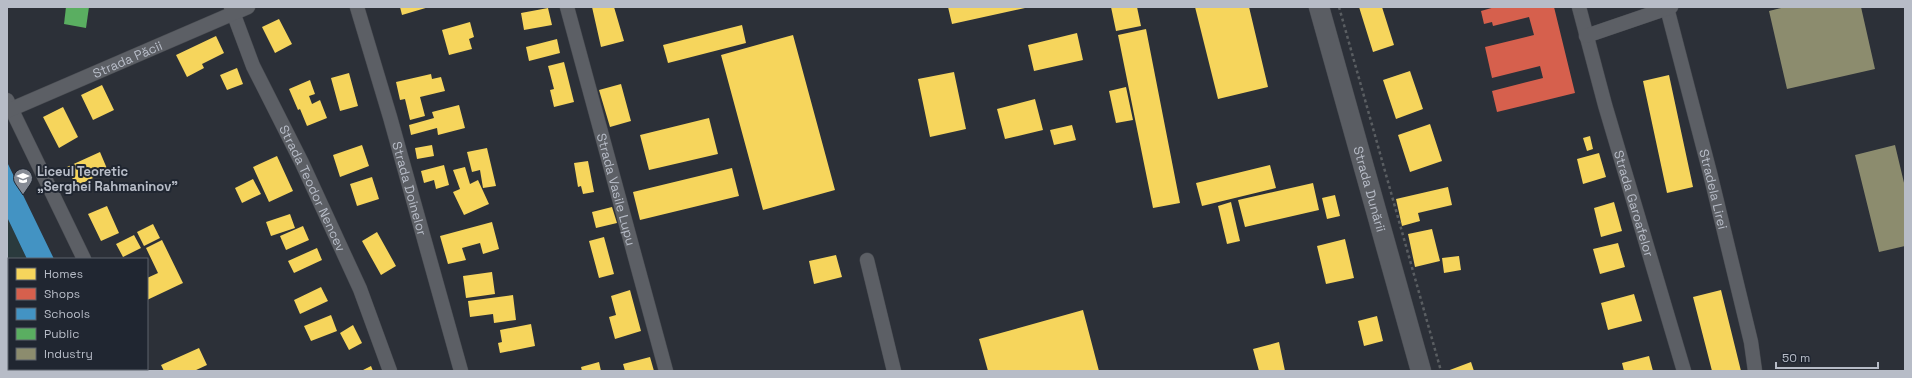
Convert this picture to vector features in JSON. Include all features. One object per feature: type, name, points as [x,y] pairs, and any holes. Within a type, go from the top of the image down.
[{"type":"main road","name":"Strada Dunării","points":[[1319,7],[1421,371]]},
{"type":"street","name":"Strada Păcii","points":[[8,107],[233,10],[248,7]]},
{"type":"street","name":"Strada Doinelor","points":[[357,7],[390,117],[461,371]]},
{"type":"street","name":"Strada Vasile Lupu","points":[[566,7],[666,371]]},
{"type":"street","name":"Strada Garoafelor","points":[[1579,7],[1605,105],[1684,371]]},
{"type":"street","points":[[1586,36],[1669,8]]},
{"type":"street","name":"Stradela Lirei","points":[[1669,8],[1751,342],[1755,371]]},
{"type":"street","name":"Strada Teodor Nencev","points":[[233,10],[253,66],[302,163],[360,289],[390,371]]},
{"type":"street","points":[[8,107],[84,258]]},
{"type":"street","points":[[867,260],[894,371]]},
{"type":"path","points":[[1339,7],[1441,371]]},
{"type":"shaded area","points":[[7,217],[27,258],[8,258],[8,280]]},
{"type":"building: Homes","points":[[400,7],[429,7],[402,15]]},
{"type":"building: Homes","points":[[592,7],[614,7],[624,41],[601,47]]},
{"type":"building: Homes","points":[[948,7],[1025,7],[1025,8],[952,24]]},
{"type":"building: Homes","points":[[1111,7],[1137,7],[1141,26],[1116,31]]},
{"type":"building: Homes","points":[[1195,7],[1249,7],[1268,87],[1218,99]]},
{"type":"building: Homes","points":[[1359,7],[1382,7],[1394,45],[1373,52]]},
{"type":"building: Homes","points":[[548,8],[552,25],[524,30],[521,13]]},
{"type":"building: Homes","points":[[279,19],[292,44],[275,53],[262,27]]},
{"type":"building: Homes","points":[[470,22],[474,37],[469,39],[472,49],[449,55],[442,30]]},
{"type":"building: Homes","points":[[742,25],[746,43],[668,63],[663,45]]},
{"type":"building: Homes","points":[[1146,29],[1180,203],[1153,208],[1118,35]]},
{"type":"building: Homes","points":[[1077,33],[1083,60],[1034,71],[1028,45]]},
{"type":"building: Homes","points":[[793,35],[835,190],[763,210],[721,55]]},
{"type":"building: Homes","points":[[216,36],[224,53],[202,64],[204,68],[187,77],[176,55]]},
{"type":"building: Homes","points":[[557,39],[560,53],[529,61],[526,47]]},
{"type":"building: Homes","points":[[564,62],[574,102],[554,107],[550,90],[554,89],[548,66]]},
{"type":"building: Homes","points":[[237,68],[243,84],[227,90],[220,75]]},
{"type":"building: Homes","points":[[1410,71],[1423,109],[1396,119],[1383,80]]},
{"type":"building: Homes","points":[[954,72],[966,129],[930,137],[918,79]]},
{"type":"building: Homes","points":[[349,73],[358,106],[340,111],[331,78]]},
{"type":"building: Homes","points":[[431,74],[432,79],[441,77],[445,91],[420,97],[425,116],[410,120],[405,99],[400,100],[396,82]]},
{"type":"building: Homes","points":[[1669,75],[1693,187],[1667,193],[1643,81]]},
{"type":"building: Homes","points":[[310,80],[315,94],[309,96],[312,104],[320,100],[327,118],[307,126],[289,89]]},
{"type":"building: Homes","points":[[621,84],[631,121],[610,127],[599,90]]},
{"type":"building: Homes","points":[[102,85],[114,110],[93,120],[81,95]]},
{"type":"building: Homes","points":[[1126,87],[1133,120],[1116,123],[1109,91]]},
{"type":"building: Homes","points":[[1035,99],[1043,130],[1005,139],[997,109]]},
{"type":"building: Homes","points":[[459,105],[465,128],[438,135],[437,128],[411,135],[409,125],[434,118],[432,112]]},
{"type":"building: Homes","points":[[63,107],[78,137],[59,148],[43,117]]},
{"type":"building: Homes","points":[[709,118],[718,154],[649,170],[640,135]]},
{"type":"building: Homes","points":[[1430,124],[1442,161],[1410,172],[1398,135]]},
{"type":"building: Homes","points":[[1072,125],[1076,140],[1054,145],[1050,130]]},
{"type":"building: Homes","points":[[1590,136],[1593,149],[1587,151],[1583,138]]},
{"type":"building: Homes","points":[[362,145],[369,166],[340,177],[333,155]]},
{"type":"building: Homes","points":[[432,145],[434,156],[417,159],[415,148]]},
{"type":"building: Homes","points":[[487,148],[496,186],[483,188],[480,170],[472,172],[467,152]]},
{"type":"building: Homes","points":[[100,152],[108,171],[76,186],[67,167]]},
{"type":"building: Homes","points":[[1599,153],[1606,177],[1583,184],[1577,159]]},
{"type":"building: Homes","points":[[277,156],[293,191],[269,202],[253,167]]},
{"type":"building: Homes","points":[[588,161],[594,192],[583,194],[581,186],[578,187],[574,163]]},
{"type":"building: Homes","points":[[444,165],[449,185],[436,189],[434,180],[424,183],[421,171]]},
{"type":"building: Homes","points":[[1270,165],[1276,188],[1202,206],[1196,183]]},
{"type":"building: Homes","points":[[465,167],[470,184],[478,180],[489,204],[464,215],[453,192],[460,189],[453,170]]},
{"type":"building: Homes","points":[[732,168],[739,196],[640,220],[633,192]]},
{"type":"building: Homes","points":[[372,177],[379,199],[357,206],[350,184]]},
{"type":"building: Homes","points":[[253,179],[261,194],[242,203],[235,188]]},
{"type":"building: Homes","points":[[1313,183],[1319,210],[1245,227],[1238,200]]},
{"type":"building: Homes","points":[[1448,187],[1452,205],[1418,213],[1420,221],[1402,226],[1396,199]]},
{"type":"building: Homes","points":[[1335,195],[1340,216],[1327,219],[1322,198]]},
{"type":"building: Homes","points":[[1231,202],[1240,241],[1227,244],[1218,206]]},
{"type":"building: Homes","points":[[1614,202],[1622,231],[1601,237],[1594,208]]},
{"type":"building: Homes","points":[[107,206],[119,233],[101,241],[88,214]]},
{"type":"building: Homes","points":[[612,207],[617,223],[596,228],[592,212]]},
{"type":"building: Homes","points":[[290,214],[295,228],[271,236],[266,222]]},
{"type":"building: Homes","points":[[492,222],[499,249],[483,254],[480,243],[462,248],[466,260],[448,264],[440,236]]},
{"type":"building: Homes","points":[[153,224],[160,238],[144,246],[137,232]]},
{"type":"building: Homes","points":[[303,226],[309,240],[286,250],[280,236]]},
{"type":"building: Homes","points":[[1432,229],[1440,261],[1415,267],[1408,234]]},
{"type":"building: Homes","points":[[377,232],[396,266],[381,275],[362,241]]},
{"type":"building: Homes","points":[[134,235],[141,248],[123,257],[116,244]]},
{"type":"building: Homes","points":[[604,237],[614,274],[599,278],[589,241]]},
{"type":"building: Homes","points":[[1345,239],[1354,278],[1326,284],[1317,246]]},
{"type":"building: Homes","points":[[162,240],[183,283],[148,300],[148,278],[158,273],[146,248]]},
{"type":"building: Homes","points":[[1618,243],[1625,267],[1600,274],[1593,249]]},
{"type":"building: Homes","points":[[317,248],[322,260],[294,273],[288,261]]},
{"type":"building: Homes","points":[[836,255],[842,277],[814,284],[809,261]]},
{"type":"building: Homes","points":[[1459,256],[1461,270],[1444,273],[1442,258]]},
{"type":"building: Homes","points":[[492,272],[495,294],[466,298],[463,276]]},
{"type":"building: Homes","points":[[321,287],[328,301],[300,314],[294,300]]},
{"type":"building: Homes","points":[[630,290],[641,331],[615,339],[609,317],[616,315],[611,296]]},
{"type":"building: Homes","points":[[1721,290],[1741,371],[1712,371],[1693,297]]},
{"type":"building: Homes","points":[[1634,294],[1642,321],[1608,330],[1601,303]]},
{"type":"building: Homes","points":[[513,295],[516,320],[494,323],[493,314],[470,317],[468,301]]},
{"type":"building: Homes","points":[[1083,310],[1099,371],[988,371],[979,339]]},
{"type":"building: Homes","points":[[331,315],[337,331],[311,341],[304,326]]},
{"type":"building: Homes","points":[[1377,316],[1383,341],[1364,346],[1358,321]]},
{"type":"building: Homes","points":[[531,324],[535,346],[500,353],[498,343],[502,342],[500,330]]},
{"type":"building: Homes","points":[[353,325],[362,343],[349,350],[340,333]]},
{"type":"building: Homes","points":[[1279,342],[1285,371],[1259,371],[1253,349]]},
{"type":"building: Homes","points":[[199,348],[207,365],[194,371],[164,371],[161,365]]},
{"type":"building: Homes","points":[[1649,356],[1653,371],[1624,371],[1622,363]]},
{"type":"building: Homes","points":[[650,357],[654,371],[625,371],[623,364]]},
{"type":"building: Homes","points":[[599,362],[601,371],[582,371],[581,367]]},
{"type":"building: Homes","points":[[1471,362],[1474,371],[1447,371]]},
{"type":"building: Homes","points":[[371,366],[373,371],[361,371]]},
{"type":"building: Homes","points":[[76,370],[107,371],[77,371]]},
{"type":"building: Shops","points":[[1495,7],[1554,7],[1575,93],[1497,112],[1492,91],[1543,78],[1540,66],[1492,78],[1485,47],[1534,35],[1529,17],[1493,26],[1492,22],[1484,24],[1481,11]]},
{"type":"building: Schools","points":[[7,162],[54,258],[27,258],[7,217]]},
{"type":"building: Schools","points":[[7,277],[8,332],[7,333]]},
{"type":"building: Public","points":[[66,7],[89,7],[86,28],[64,24]]},
{"type":"building: Industry","points":[[1785,7],[1861,7],[1875,69],[1787,89],[1769,11]]},
{"type":"building: Industry","points":[[1895,145],[1905,187],[1905,246],[1879,252],[1855,155]]},
{"type":"place","name":"Liceul Teoretic „Serghei Rahmaninov”","points":[[23,195]]}]
